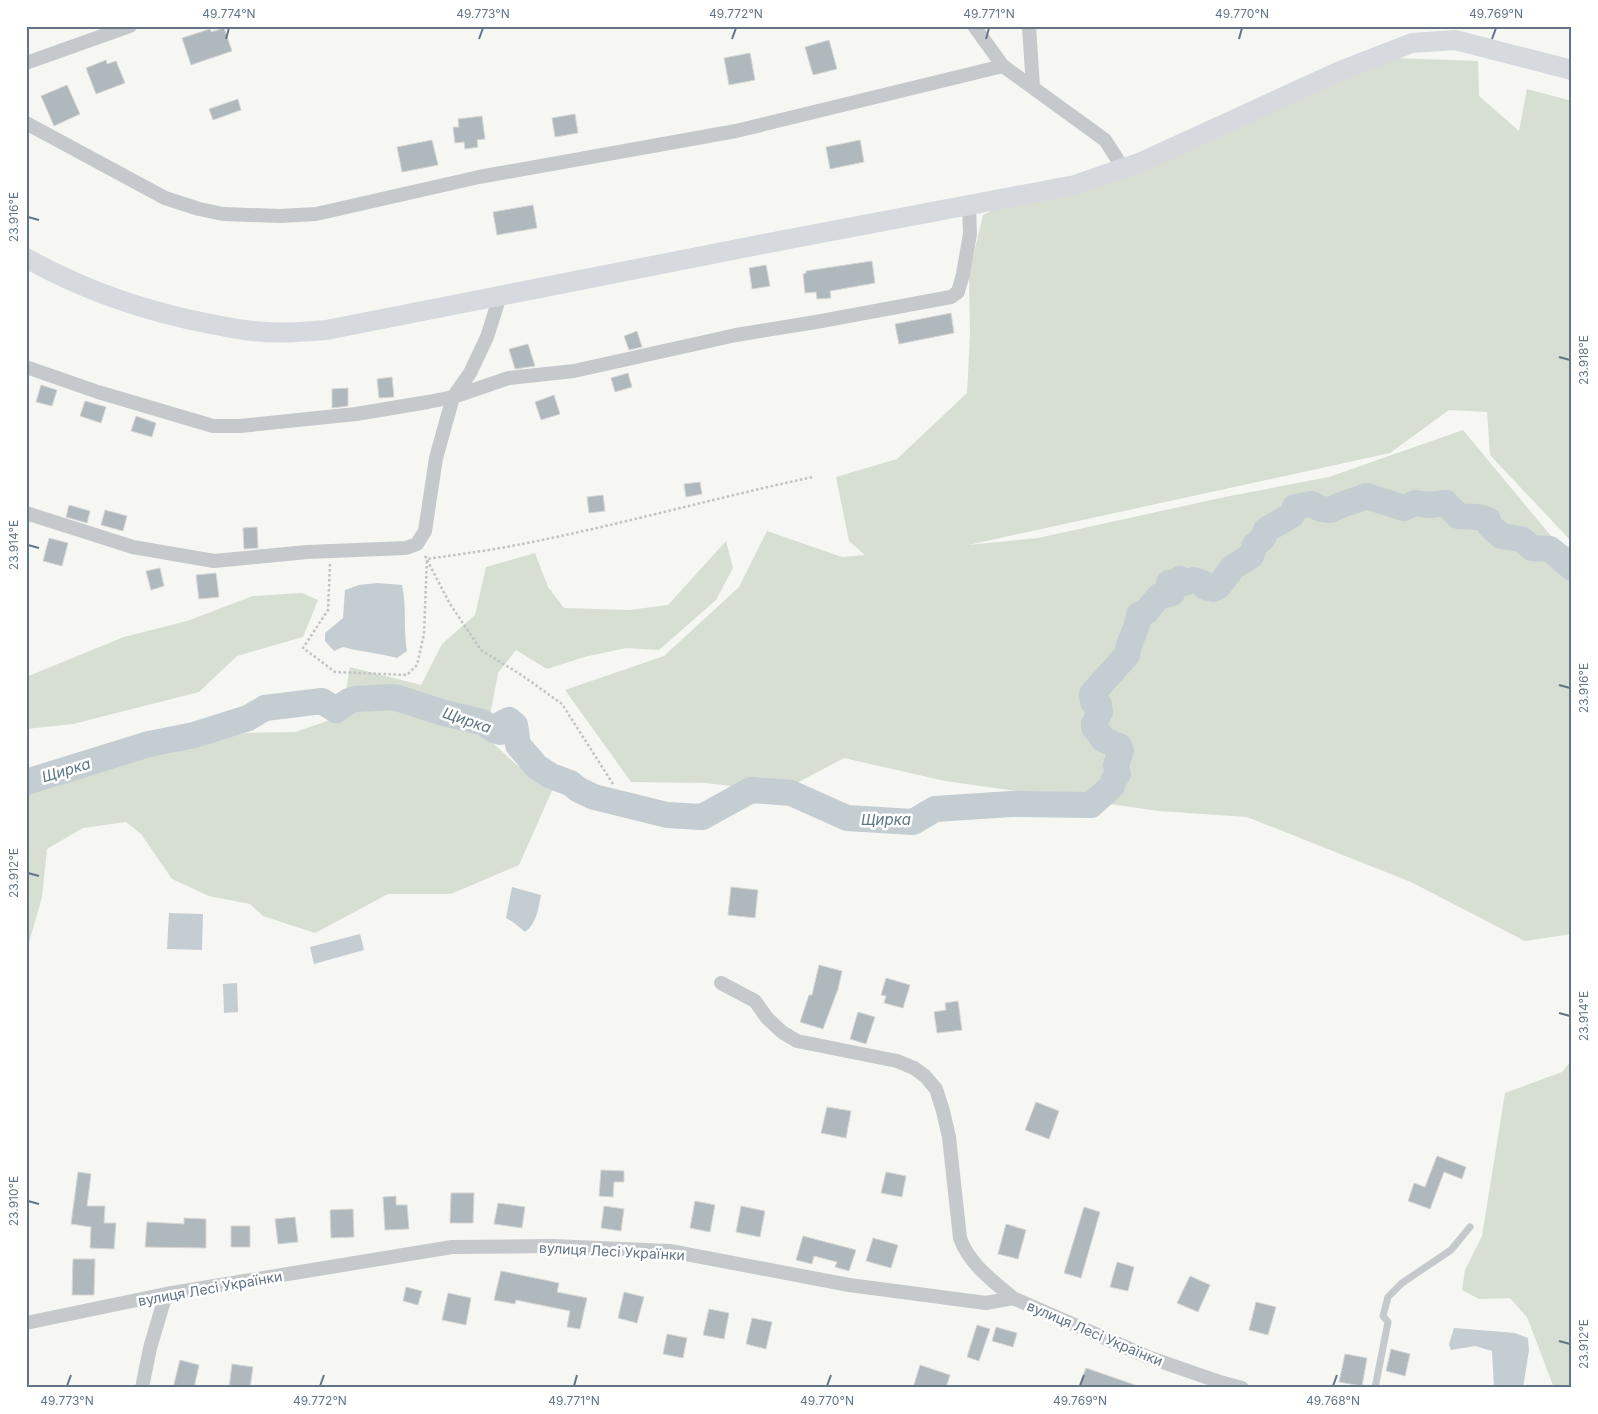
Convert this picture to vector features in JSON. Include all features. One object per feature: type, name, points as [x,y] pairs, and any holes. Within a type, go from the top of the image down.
[{"type":"street","points":[[26,63],[130,26]]},
{"type":"street","points":[[974,26],[1003,66],[1105,140],[1123,168]]},
{"type":"street","points":[[1029,26],[1033,87]]},
{"type":"street","points":[[26,258],[89,288],[132,304],[192,321],[252,332],[291,333],[326,330],[1075,185],[1139,163],[1340,71],[1412,43],[1455,40],[1572,70]]},
{"type":"street","points":[[26,123],[164,198],[199,209],[223,214],[280,216],[316,214],[479,177],[736,131],[1003,66]]},
{"type":"street","points":[[26,367],[98,392],[213,426],[240,426],[356,414],[453,397],[486,384],[509,378],[574,371],[736,335],[825,321],[951,297],[958,292],[963,274],[970,234],[969,205]]},
{"type":"street","points":[[26,513],[133,547],[214,561],[327,551],[406,548],[417,544],[424,531],[436,458],[453,397],[470,373],[487,337],[500,296]]},
{"type":"street","points":[[722,983],[755,1001],[766,1018],[782,1032],[797,1041],[897,1061],[914,1068],[925,1076],[936,1088],[949,1137],[960,1238],[964,1250],[983,1273],[1013,1298]]},
{"type":"street","name":"вулиця Лесі Українки","points":[[26,1323],[166,1294],[452,1247],[552,1246],[670,1251],[849,1286],[986,1303],[1013,1298],[1148,1357],[1242,1388]]},
{"type":"street","points":[[142,1388],[150,1348],[166,1294]]},
{"type":"lane","points":[[1375,1388],[1388,1322],[1383,1316],[1388,1297],[1402,1283],[1451,1250],[1470,1228]]},
{"type":"path","points":[[427,559],[506,547],[813,477]]},
{"type":"path","points":[[417,544],[427,559],[450,604],[481,650],[523,676],[562,704],[613,784]]},
{"type":"path","points":[[327,551],[330,561],[328,610],[303,648],[335,672],[407,676],[417,664],[424,634],[427,559]]},
{"type":"shaded area","points":[[1394,58],[1478,61],[1479,96],[1519,131],[1527,89],[1572,101],[1572,542],[1490,455],[1487,412],[1449,410],[1390,453],[968,545],[1038,538],[1225,497],[1329,477],[1463,430],[1551,536],[1572,549],[1572,934],[1525,941],[1411,882],[1247,817],[1159,811],[945,781],[844,758],[780,792],[706,783],[631,782],[565,690],[664,656],[739,587],[767,531],[842,557],[865,555],[849,541],[836,477],[897,459],[967,393],[970,336],[969,274],[983,215],[999,207],[1268,112]]},
{"type":"shaded area","points":[[726,541],[733,568],[716,600],[659,650],[626,648],[584,657],[547,669],[516,650],[498,673],[486,737],[518,766],[555,784],[519,865],[451,894],[388,894],[315,933],[263,916],[250,904],[209,896],[172,879],[141,834],[126,822],[83,828],[47,849],[42,897],[26,953],[26,793],[40,787],[152,754],[246,733],[295,732],[342,716],[350,667],[421,685],[442,644],[475,615],[486,567],[535,553],[548,587],[564,608],[629,610],[668,605]]},
{"type":"shaded area","points":[[377,583],[402,585],[407,651],[397,658],[343,647],[334,651],[325,641],[325,633],[343,618],[345,590],[359,585]]},
{"type":"shaded area","points":[[302,593],[318,600],[303,637],[237,656],[199,692],[73,724],[26,729],[26,677],[124,637],[187,621],[253,596]]},
{"type":"shaded area","points":[[512,887],[541,895],[535,920],[525,932],[506,918]]},
{"type":"shaded area","points":[[169,913],[203,914],[202,950],[167,949]]},
{"type":"shaded area","points":[[360,934],[364,950],[314,964],[310,947]]},
{"type":"shaded area","points":[[237,983],[238,1012],[224,1013],[223,984]]},
{"type":"shaded area","points":[[1572,1060],[1572,1388],[1554,1388],[1527,1317],[1510,1298],[1479,1299],[1462,1290],[1465,1270],[1482,1236],[1505,1093],[1562,1072]]},
{"type":"shaded area","points":[[1454,1328],[1515,1333],[1528,1338],[1529,1350],[1523,1388],[1494,1388],[1492,1351],[1475,1346],[1451,1350],[1449,1344]]},
{"type":"building","points":[[224,28],[232,51],[191,65],[182,38],[210,29],[211,32]]},
{"type":"building","points":[[829,40],[837,69],[813,75],[805,47]]},
{"type":"building","points":[[750,53],[755,80],[729,85],[724,58]]},
{"type":"building","points":[[106,60],[107,64],[116,61],[125,83],[96,94],[86,68]]},
{"type":"building","points":[[67,85],[80,114],[54,126],[41,96]]},
{"type":"building","points":[[238,99],[241,110],[213,120],[209,109]]},
{"type":"building","points":[[575,114],[578,133],[555,137],[552,118]]},
{"type":"building","points":[[482,116],[485,139],[477,140],[478,147],[465,149],[464,142],[455,143],[453,127],[459,127],[458,119]]},
{"type":"building","points":[[432,140],[438,165],[402,172],[397,147]]},
{"type":"building","points":[[860,140],[864,162],[830,169],[826,147]]},
{"type":"building","points":[[533,205],[537,228],[497,235],[493,212]]},
{"type":"building","points":[[872,261],[875,283],[830,291],[831,298],[817,299],[816,292],[805,293],[803,274],[806,271]]},
{"type":"building","points":[[766,265],[770,286],[752,289],[749,268]]},
{"type":"building","points":[[951,313],[954,333],[899,344],[895,324]]},
{"type":"building","points":[[637,331],[642,347],[629,350],[624,336]]},
{"type":"building","points":[[528,344],[535,366],[515,369],[509,349]]},
{"type":"building","points":[[628,373],[632,387],[615,392],[611,378]]},
{"type":"building","points":[[392,377],[394,397],[379,398],[377,379]]},
{"type":"building","points":[[41,385],[57,390],[52,406],[36,402]]},
{"type":"building","points":[[348,388],[348,406],[332,408],[332,389]]},
{"type":"building","points":[[554,395],[560,414],[541,420],[535,402]]},
{"type":"building","points":[[85,401],[106,407],[101,423],[80,416]]},
{"type":"building","points":[[136,416],[156,423],[152,437],[131,431]]},
{"type":"building","points":[[700,482],[702,494],[686,497],[684,484]]},
{"type":"building","points":[[603,495],[605,511],[589,513],[587,497]]},
{"type":"building","points":[[69,505],[90,511],[87,523],[66,517]]},
{"type":"building","points":[[105,510],[127,516],[123,531],[101,525]]},
{"type":"building","points":[[257,527],[258,548],[244,549],[243,528]]},
{"type":"building","points":[[49,538],[68,543],[62,566],[43,561]]},
{"type":"building","points":[[160,568],[164,586],[151,590],[146,571]]},
{"type":"building","points":[[216,573],[219,597],[199,599],[196,575]]},
{"type":"building","points":[[731,887],[758,890],[755,918],[728,915]]},
{"type":"building","points":[[819,965],[842,971],[838,989],[823,1029],[800,1022],[809,995],[812,995]]},
{"type":"building","points":[[886,978],[910,985],[903,1008],[884,1003],[886,996],[881,995]]},
{"type":"building","points":[[958,1001],[962,1030],[937,1033],[934,1012],[946,1010],[945,1003]]},
{"type":"building","points":[[858,1012],[875,1017],[866,1044],[850,1039]]},
{"type":"building","points":[[1036,1102],[1059,1111],[1049,1139],[1025,1130]]},
{"type":"building","points":[[827,1107],[851,1111],[846,1138],[821,1133]]},
{"type":"building","points":[[1437,1156],[1466,1167],[1462,1179],[1444,1172],[1430,1209],[1408,1201],[1414,1183],[1425,1187]]},
{"type":"building","points":[[601,1170],[624,1171],[624,1182],[614,1182],[613,1197],[599,1196]]},
{"type":"building","points":[[78,1172],[91,1174],[87,1206],[105,1206],[104,1223],[116,1223],[114,1249],[90,1248],[91,1227],[71,1224]]},
{"type":"building","points":[[886,1172],[906,1176],[902,1197],[881,1193]]},
{"type":"building","points":[[451,1193],[474,1193],[473,1223],[450,1223]]},
{"type":"building","points":[[396,1196],[396,1205],[407,1205],[409,1229],[385,1230],[383,1197]]},
{"type":"building","points":[[695,1201],[715,1205],[710,1232],[690,1228]]},
{"type":"building","points":[[498,1203],[525,1207],[522,1228],[494,1224]]},
{"type":"building","points":[[604,1206],[624,1209],[621,1231],[601,1228]]},
{"type":"building","points":[[741,1206],[765,1211],[760,1237],[736,1232]]},
{"type":"building","points":[[1084,1207],[1100,1212],[1081,1278],[1064,1273]]},
{"type":"building","points":[[353,1209],[354,1237],[331,1238],[330,1210]]},
{"type":"building","points":[[295,1217],[298,1242],[278,1244],[275,1219]]},
{"type":"building","points":[[184,1218],[206,1219],[206,1248],[145,1247],[147,1222],[184,1224]]},
{"type":"building","points":[[1006,1224],[1026,1230],[1018,1259],[998,1254]]},
{"type":"building","points":[[231,1226],[250,1226],[250,1247],[231,1247]]},
{"type":"building","points":[[803,1236],[856,1250],[849,1271],[835,1267],[837,1262],[814,1256],[812,1264],[796,1260]]},
{"type":"building","points":[[873,1238],[898,1245],[891,1268],[866,1261]]},
{"type":"building","points":[[73,1259],[95,1259],[94,1295],[72,1295]]},
{"type":"building","points":[[1117,1262],[1134,1267],[1128,1291],[1110,1287]]},
{"type":"building","points":[[501,1271],[559,1283],[557,1292],[587,1298],[580,1329],[567,1327],[570,1311],[516,1300],[515,1304],[494,1300]]},
{"type":"building","points":[[1190,1276],[1210,1285],[1198,1312],[1177,1303]]},
{"type":"building","points":[[406,1287],[422,1291],[418,1305],[403,1301]]},
{"type":"building","points":[[624,1292],[644,1297],[637,1323],[618,1318]]},
{"type":"building","points":[[448,1293],[471,1298],[466,1325],[442,1320]]},
{"type":"building","points":[[1256,1302],[1276,1307],[1268,1335],[1249,1330]]},
{"type":"building","points":[[709,1309],[729,1313],[724,1339],[703,1335]]},
{"type":"building","points":[[752,1318],[772,1322],[766,1349],[746,1344]]},
{"type":"building","points":[[977,1325],[990,1329],[979,1361],[967,1357]]},
{"type":"building","points":[[996,1327],[1017,1333],[1013,1347],[992,1341]]},
{"type":"building","points":[[667,1334],[687,1338],[683,1358],[663,1354]]},
{"type":"building","points":[[1391,1349],[1410,1354],[1405,1376],[1386,1371]]},
{"type":"building","points":[[1345,1354],[1367,1358],[1362,1386],[1339,1382]]},
{"type":"building","points":[[180,1360],[199,1365],[194,1388],[173,1388]]},
{"type":"building","points":[[232,1364],[253,1367],[250,1388],[229,1388]]},
{"type":"building","points":[[920,1365],[950,1375],[946,1388],[913,1388]]},
{"type":"building","points":[[1086,1368],[1138,1386],[1137,1388],[1078,1388]]},
{"type":"waterway","name":"Щирка","points":[[26,782],[149,744],[194,735],[248,718],[265,708],[322,701],[336,710],[349,701],[356,699],[394,697],[444,713],[482,722],[500,732],[503,723],[509,720],[515,725],[518,745],[537,767],[551,776],[570,783],[579,790],[594,797],[667,815],[702,817],[751,790],[791,793],[847,818],[913,822],[935,809],[1011,804],[1091,805],[1112,786],[1118,774],[1116,765],[1121,751],[1119,746],[1104,740],[1094,727],[1100,712],[1099,705],[1093,702],[1092,694],[1127,655],[1139,615],[1147,611],[1159,596],[1172,593],[1169,590],[1169,583],[1175,584],[1180,579],[1184,583],[1194,580],[1203,583],[1205,587],[1213,589],[1218,587],[1233,567],[1251,556],[1255,545],[1263,538],[1266,530],[1292,515],[1295,507],[1311,504],[1321,509],[1331,510],[1366,496],[1404,508],[1415,503],[1428,505],[1446,503],[1458,516],[1478,517],[1488,520],[1490,526],[1501,536],[1521,539],[1532,548],[1550,549],[1572,568]]}]
